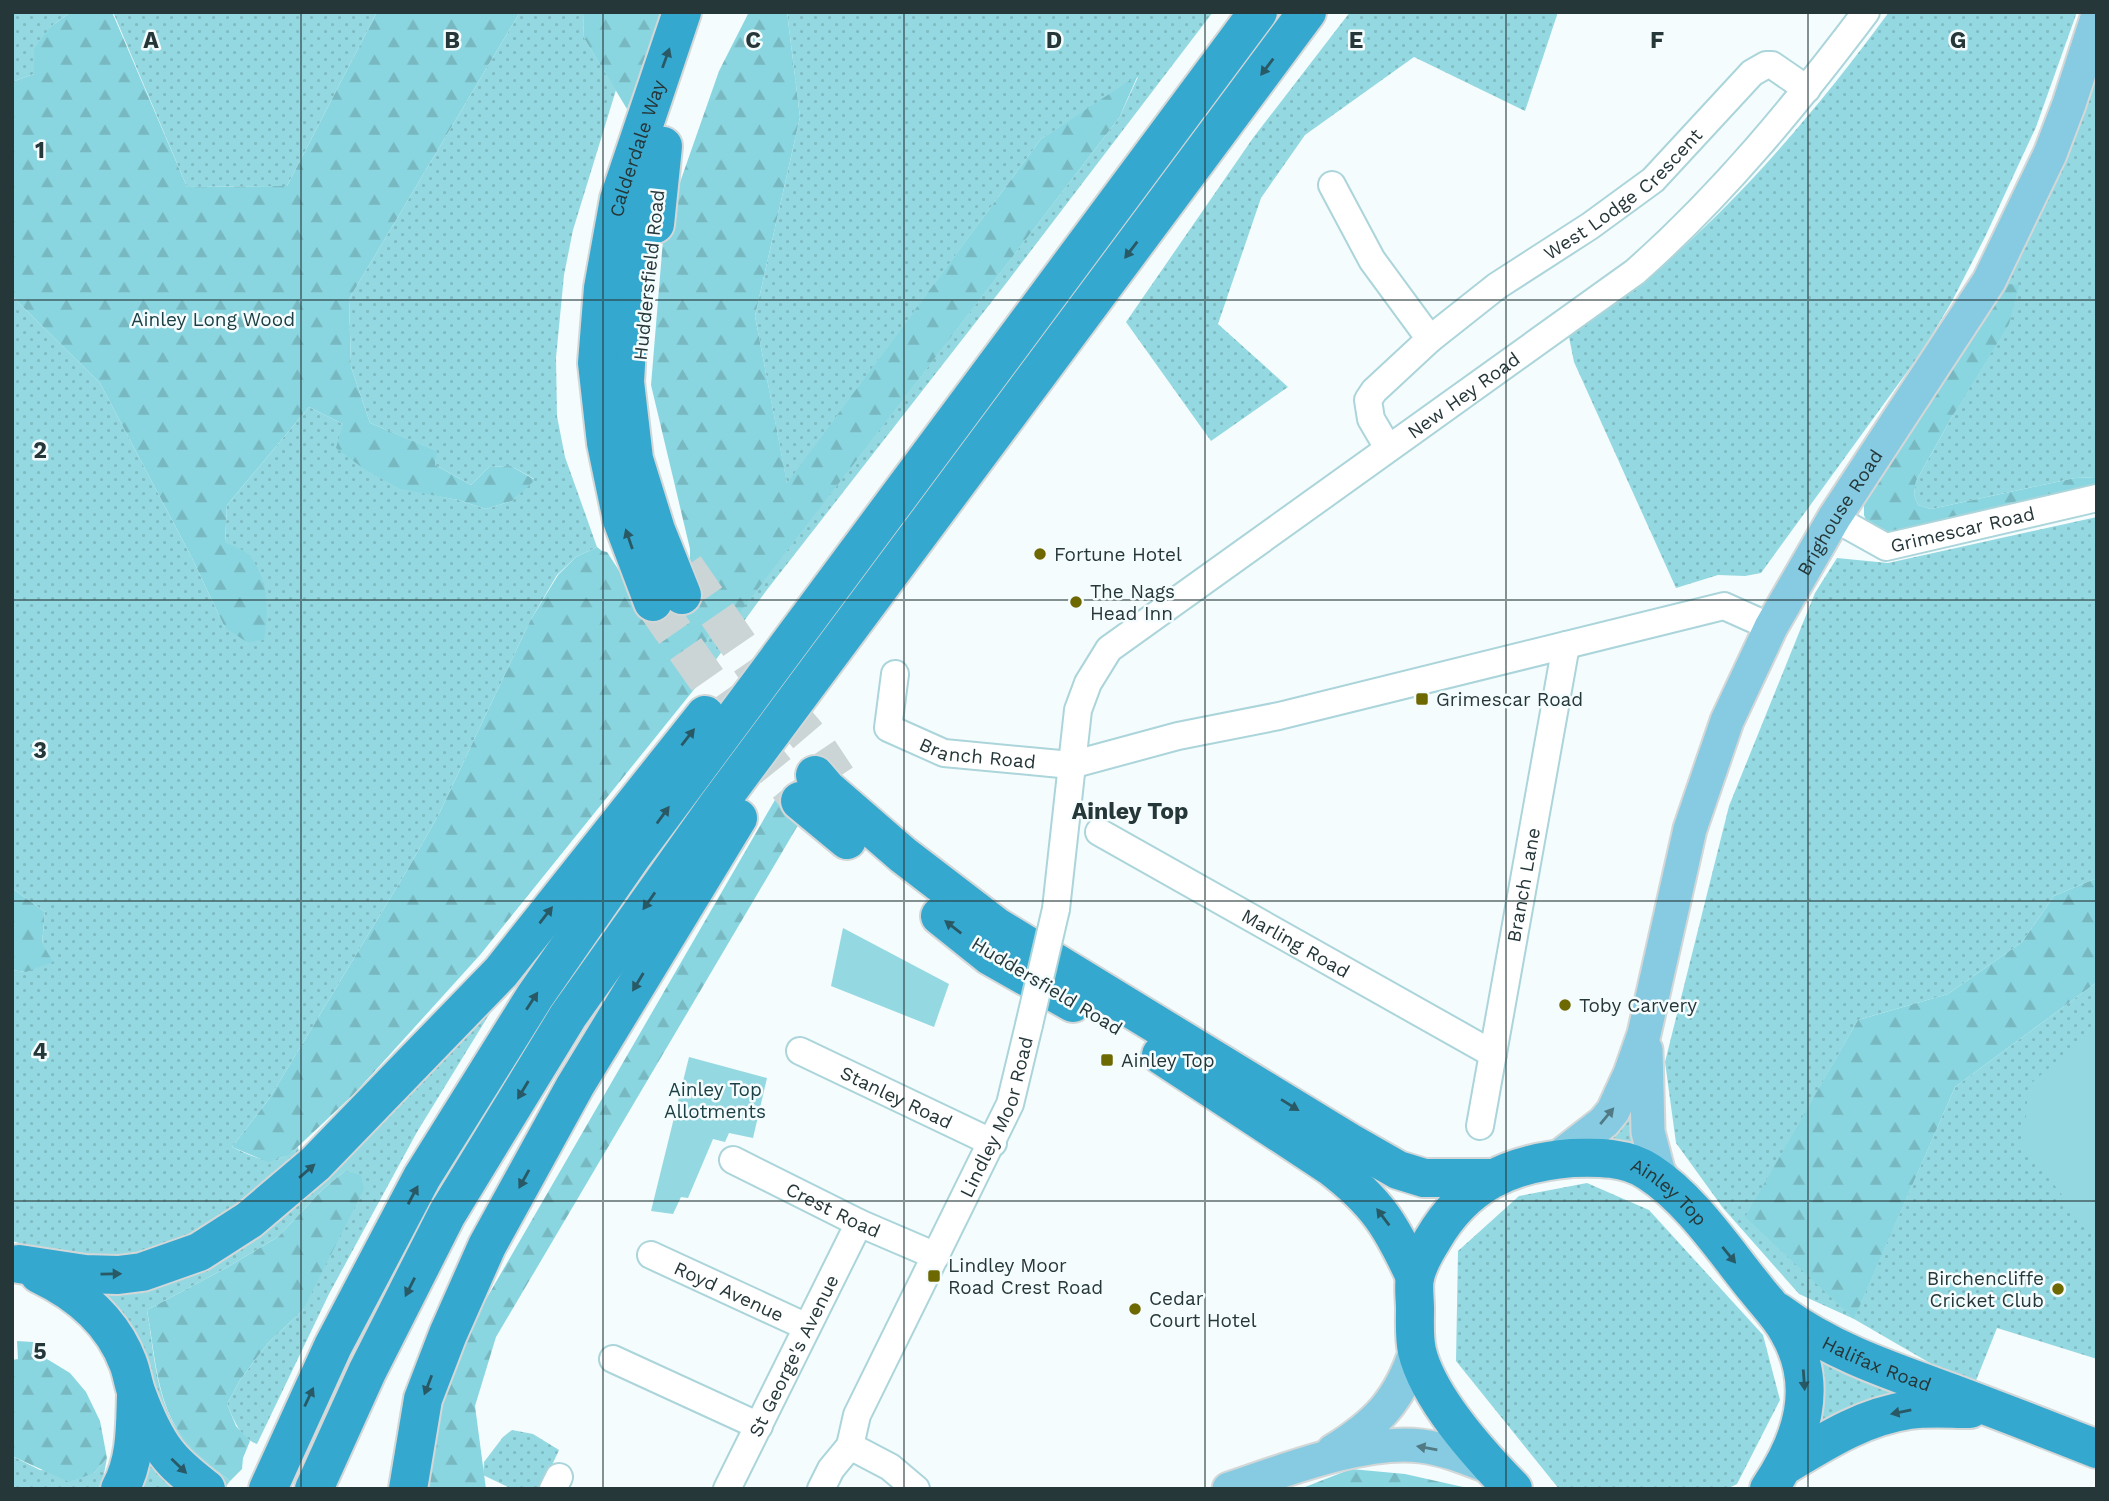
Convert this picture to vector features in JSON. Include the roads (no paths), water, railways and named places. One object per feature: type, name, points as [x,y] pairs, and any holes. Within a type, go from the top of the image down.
[{"type":"highway","name":"Calderdale Way","points":[[617,291],[619,199],[682,12]]},
{"type":"highway","name":"Calderdale Way","points":[[617,291],[681,88],[710,12]]},
{"type":"highway","points":[[274,1474],[333,1346],[422,1177],[535,996],[632,856],[1258,12]]},
{"type":"highway","points":[[315,1484],[367,1371],[447,1214],[568,1016],[716,806],[1307,12]]},
{"type":"highway","name":"Huddersfield Road","points":[[617,291],[634,459],[673,588],[672,533],[650,451],[639,366],[643,297],[653,243],[663,146]]},
{"type":"highway","points":[[408,1489],[423,1399],[448,1334],[487,1246],[575,1086],[725,837],[893,599],[1009,412]]},
{"type":"highway","points":[[15,1264],[106,1275],[130,1274],[153,1268],[200,1252],[249,1220],[315,1164],[501,972],[706,713],[884,515]]},
{"type":"highway","name":"Huddersfield Road","points":[[1415,1277],[1395,1234],[1355,1185],[1140,1041],[990,956],[893,879],[817,785],[998,928],[1349,1142],[1398,1170],[1424,1178],[1494,1178]]},
{"type":"highway","name":"Ainley Top","points":[[1503,1478],[1429,1385],[1416,1350],[1415,1277],[1444,1220],[1462,1199],[1494,1178],[1522,1166],[1597,1157],[1632,1163],[1648,1171],[1667,1186],[1701,1221],[1788,1330],[1802,1363],[1805,1393],[1803,1417],[1777,1478]]},
{"type":"highway","points":[[15,1264],[61,1285],[96,1312],[111,1331],[127,1361],[136,1393],[164,1450],[206,1489]]},
{"type":"highway","name":"Halifax Road","points":[[1768,1304],[1801,1329],[1831,1346],[2097,1448]]},
{"type":"highway","points":[[120,1489],[133,1448],[136,1393]]},
{"type":"highway","name":"Halifax Road","points":[[1777,1478],[1836,1434],[1882,1416],[1911,1410],[1993,1408]]},
{"type":"main road","name":"Brighouse Road","points":[[1644,1034],[1690,829],[1727,721],[1771,627],[1834,518],[1989,281],[2050,154],[2097,18]]},
{"type":"main road","points":[[1555,1160],[1604,1122],[1613,1111],[1644,1034]]},
{"type":"main road","points":[[1644,1034],[1648,1061],[1648,1132],[1658,1170],[1667,1186]]},
{"type":"main road","points":[[1319,1459],[1375,1422],[1402,1387],[1416,1350]]},
{"type":"main road","points":[[1228,1489],[1319,1459],[1407,1445],[1450,1452],[1503,1478]]},
{"type":"street","name":"New Hey Road","points":[[1070,765],[1075,726],[1083,695],[1094,671],[1110,649],[1635,272],[1685,226],[1807,89],[1866,12]]},
{"type":"street","name":"West Lodge Crescent","points":[[1388,448],[1371,419],[1368,400],[1374,391],[1430,339],[1497,286],[1590,226],[1653,180],[1752,73],[1766,65],[1772,65],[1807,89]]},
{"type":"street","points":[[1332,185],[1372,260],[1430,339]]},
{"type":"street","name":"Grimescar Road","points":[[1834,518],[1886,547],[2097,498]]},
{"type":"street","points":[[1070,765],[1178,736],[1292,713],[1724,606],[1771,627]]},
{"type":"street","name":"Branch Lane","points":[[1480,1126],[1566,645]]},
{"type":"street","name":"Branch Road","points":[[895,674],[888,729],[944,752],[1070,765]]},
{"type":"street","name":"Lindley Moor Road","points":[[821,1489],[831,1469],[850,1446],[857,1415],[1010,1104],[1056,909],[1070,765]]},
{"type":"street","name":"Marling Road","points":[[1099,832],[1493,1054]]},
{"type":"street","name":"Stanley Road","points":[[800,1051],[993,1143]]},
{"type":"street","name":"Crest Road","points":[[733,1160],[859,1223],[936,1256]]},
{"type":"street","name":"St George's Avenue","points":[[727,1489],[859,1223]]},
{"type":"street","name":"Royd Avenue","points":[[651,1255],[807,1327]]},
{"type":"street","points":[[613,1359],[759,1426]]},
{"type":"street","points":[[850,1446],[890,1467],[916,1489]]},
{"type":"tunnel","points":[[685,567],[774,696],[813,742],[837,778]]},
{"type":"tunnel","points":[[653,602],[738,724],[800,801]]},
{"type":"place","name":"Fortune Hotel","points":[[1040,554]]},
{"type":"place","name":"The Nags Head Inn","points":[[1076,602]]},
{"type":"place","name":"Grimescar Road","points":[[1422,699]]},
{"type":"place","name":"Toby Carvery","points":[[1565,1005]]},
{"type":"place","name":"Ainley Top","points":[[1107,1060]]},
{"type":"place","name":"Lindley Moor Road Crest Road","points":[[934,1276]]},
{"type":"place","name":"Birchencliffe Cricket Club","points":[[2058,1289]]},
{"type":"place","name":"Cedar Court Hotel","points":[[1135,1309]]},
{"type":"district","name":"Ainley Top","points":[[1130,811]]},
{"type":"park label","name":"Ainley Long Wood","points":[[213,319]]},
{"type":"park label","name":"Ainley Top Allotments","points":[[715,1100]]}]
